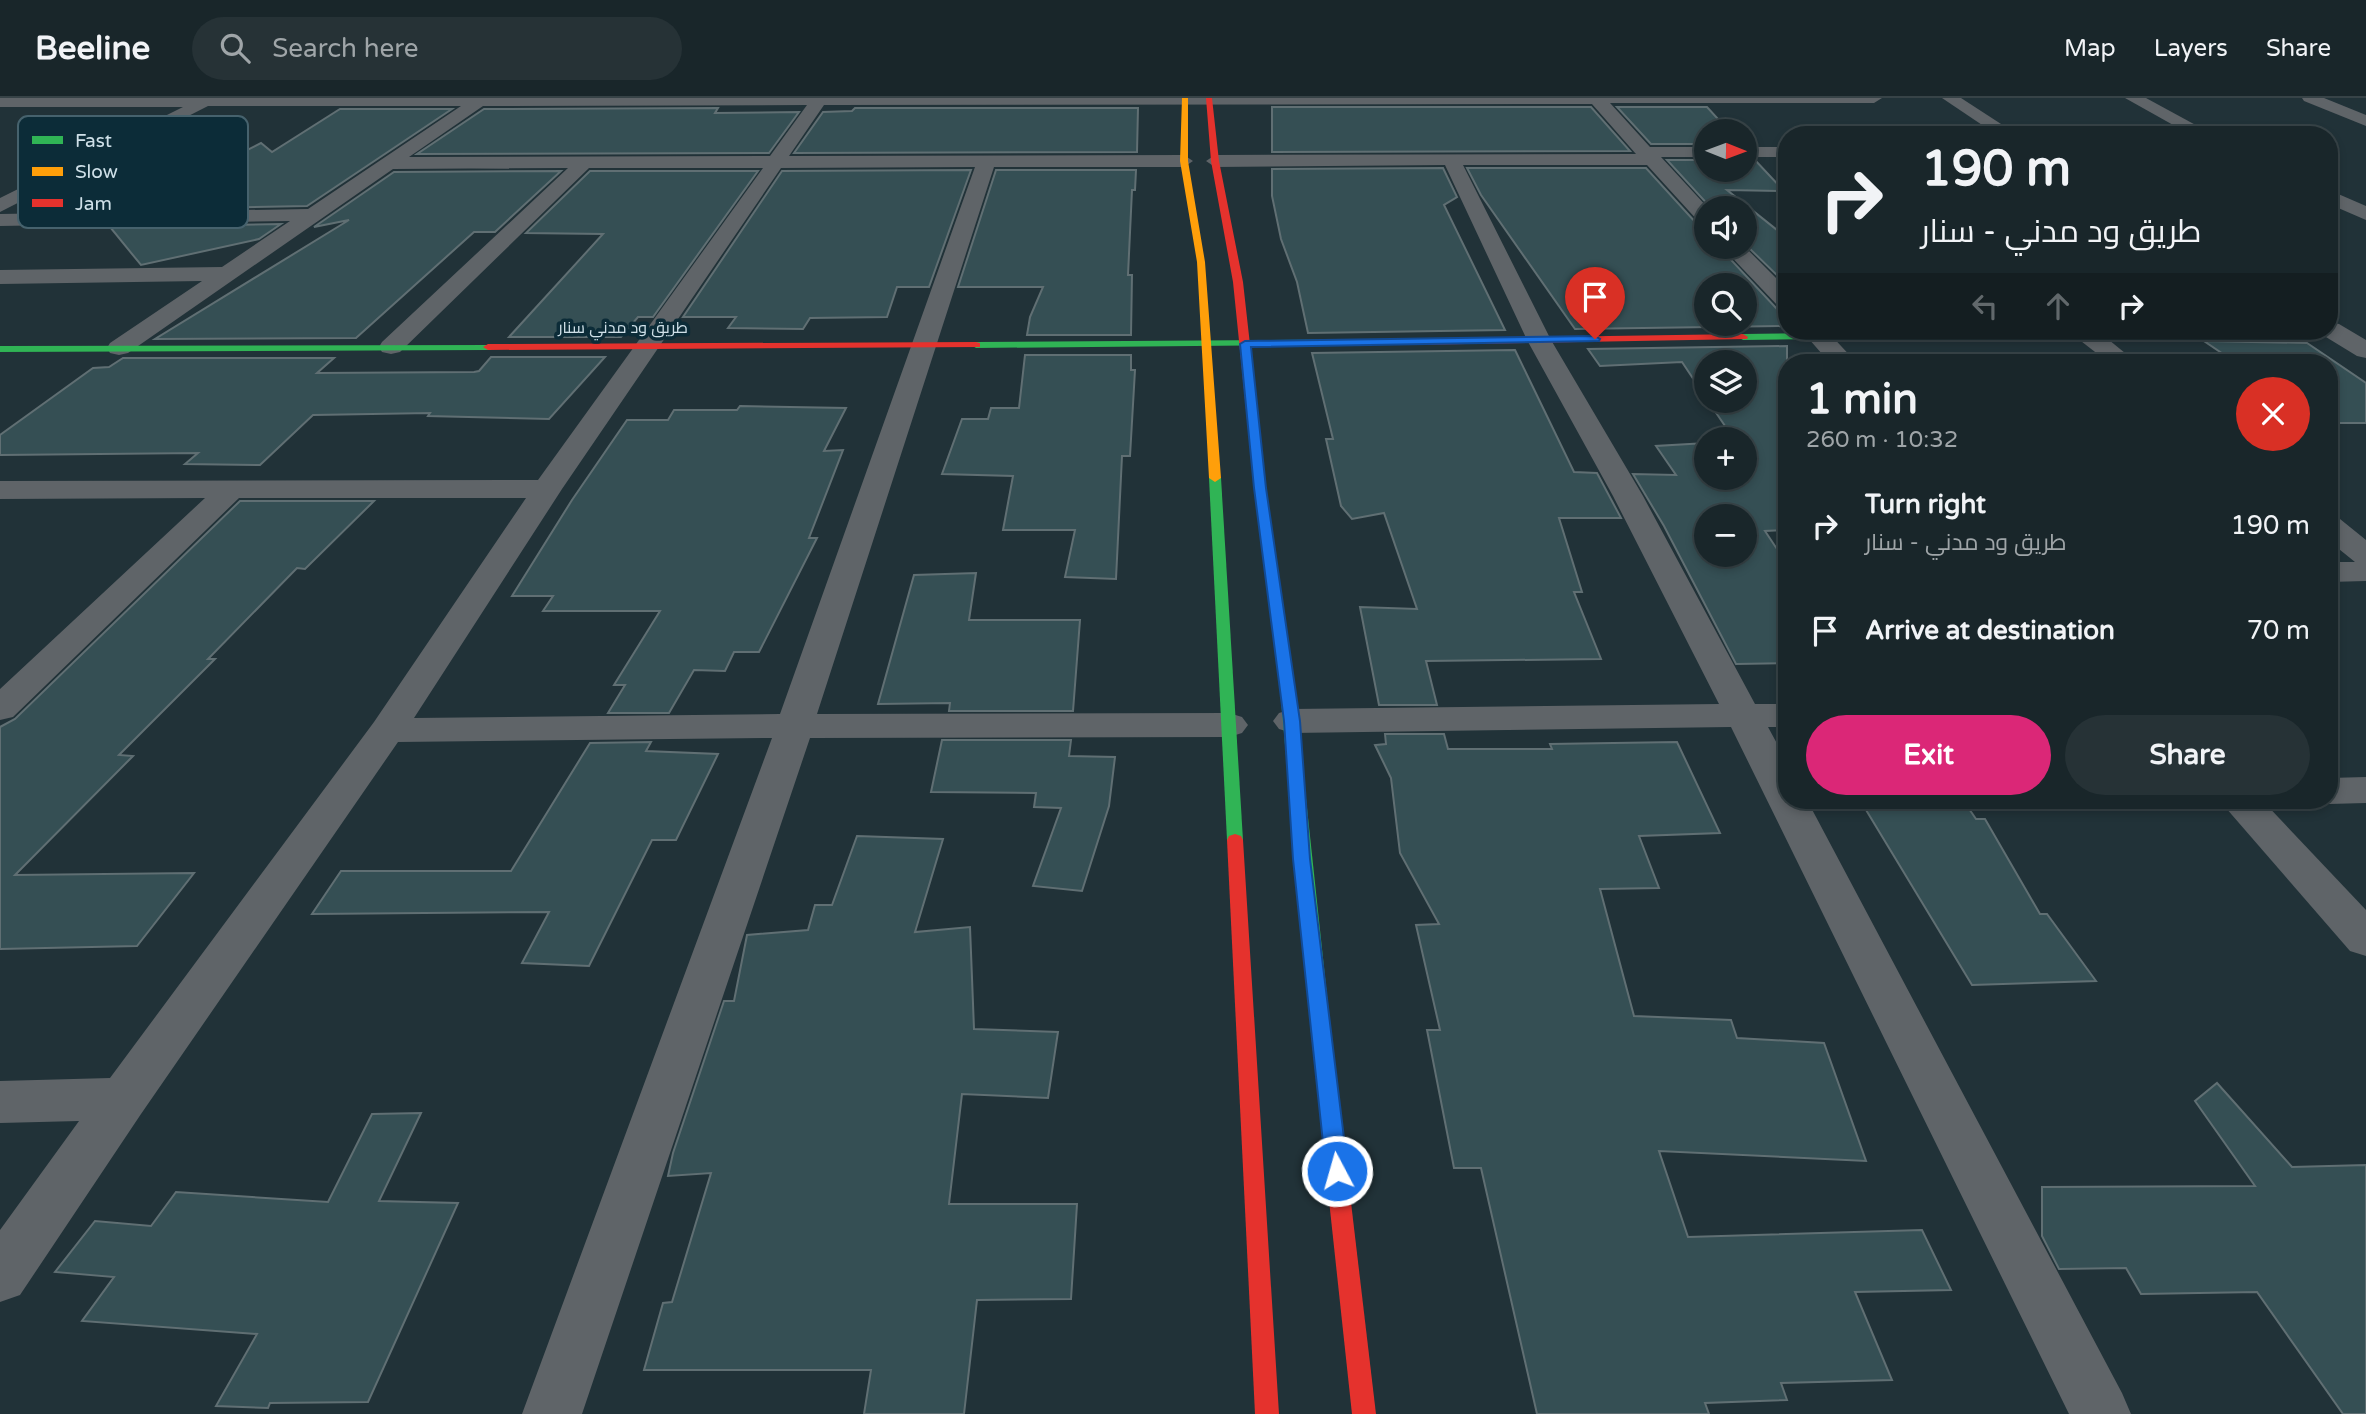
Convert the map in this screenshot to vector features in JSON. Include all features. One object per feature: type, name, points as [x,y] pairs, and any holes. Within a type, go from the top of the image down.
[{"type":"street","points":[[6,102],[210,99],[479,101],[1874,98]]},
{"type":"street","points":[[1950,98],[1995,126]]},
{"type":"street","points":[[2133,98],[2187,126]]},
{"type":"street","points":[[2310,98],[2366,121]]},
{"type":"street","points":[[177,116],[210,99]]},
{"type":"street","points":[[0,1276],[387,730],[547,489],[820,99]]},
{"type":"street","points":[[1185,99],[1184,160],[1201,262],[1207,344],[1267,1414]]},
{"type":"street","points":[[1209,99],[1216,161],[1233,247],[1260,488],[1292,721],[1302,859],[1364,1414]]},
{"type":"street","points":[[1597,99],[1694,205]]},
{"type":"street","points":[[119,348],[223,274],[479,101]]},
{"type":"street","points":[[1757,152],[1778,152]]},
{"type":"street","points":[[1216,161],[1451,160],[1694,153]]},
{"type":"street","points":[[387,163],[1184,160]]},
{"type":"street","points":[[1451,160],[1539,340],[1628,496],[1778,782]]},
{"type":"street","points":[[552,1414],[795,726],[958,240],[988,161]]},
{"type":"street","points":[[391,346],[530,218],[583,163]]},
{"type":"street","points":[[0,206],[18,197]]},
{"type":"street","points":[[2338,200],[2366,214]]},
{"type":"street","points":[[248,216],[309,215]]},
{"type":"street","points":[[0,220],[18,220]]},
{"type":"street","points":[[2342,228],[2366,228]]},
{"type":"street","points":[[1745,259],[1778,293]]},
{"type":"street","points":[[0,277],[223,274]]},
{"type":"street","points":[[2338,329],[2366,329]]},
{"type":"street","points":[[2338,334],[2366,351]]},
{"type":"street","name":"طريق ود مدني سنار","points":[[0,349],[1245,344],[1778,335]]},
{"type":"street","points":[[1823,340],[1836,354]]},
{"type":"street","points":[[2095,340],[2113,354]]},
{"type":"street","points":[[0,490],[547,489]]},
{"type":"street","points":[[0,709],[230,491]]},
{"type":"street","points":[[2338,533],[2366,555]]},
{"type":"street","points":[[2338,572],[2366,571]]},
{"type":"street","points":[[1292,721],[1778,715]]},
{"type":"street","points":[[387,730],[1229,725]]},
{"type":"street","points":[[2338,791],[2366,790]]},
{"type":"street","points":[[1792,809],[2101,1414]]},
{"type":"street","points":[[2247,809],[2366,939]]},
{"type":"street","points":[[0,1102],[123,1099]]},
{"type":"building","points":[[1272,107],[1591,107],[1630,151],[1272,152]]},
{"type":"building","points":[[1617,107],[1707,107],[1718,119],[1694,119],[1694,144],[1651,144]]},
{"type":"building","points":[[718,108],[715,113],[799,112],[769,153],[417,154],[484,109]]},
{"type":"building","points":[[855,108],[1138,108],[1137,152],[794,153],[823,112],[852,111]]},
{"type":"building","points":[[340,109],[452,109],[307,206],[248,207],[248,150],[261,143],[272,152]]},
{"type":"building","points":[[1667,160],[1694,160],[1694,182],[1757,182],[1757,162],[1778,185],[1778,191],[1727,190],[1734,196],[1700,196]]},
{"type":"building","points":[[1443,168],[1457,197],[1444,205],[1505,330],[1308,333],[1297,282],[1281,239],[1272,196],[1272,169]]},
{"type":"building","points":[[1467,168],[1646,168],[1694,221],[1694,259],[1730,259],[1743,273],[1694,273],[1694,327],[1575,329],[1481,195]]},
{"type":"building","points":[[971,170],[929,287],[897,287],[887,317],[810,318],[803,329],[728,328],[736,317],[683,317],[782,171]]},
{"type":"building","points":[[996,170],[1136,170],[1135,190],[1132,190],[1128,275],[1132,275],[1131,335],[1027,335],[1030,317],[1043,287],[958,287]]},
{"type":"building","points":[[561,171],[495,232],[474,232],[356,338],[155,339],[349,220],[314,227],[394,172]]},
{"type":"building","points":[[590,171],[758,171],[653,317],[638,317],[621,337],[509,337],[603,234],[526,233]]},
{"type":"building","points":[[1757,214],[1778,231],[1778,276],[1757,256]]},
{"type":"building","points":[[281,224],[259,239],[141,265],[111,228],[248,228],[248,225]]},
{"type":"building","points":[[1757,288],[1778,309],[1778,326],[1757,326]]},
{"type":"building","points":[[2204,341],[2307,343],[2323,354],[2223,354]]},
{"type":"building","points":[[1787,346],[1787,354],[1778,354],[1778,530],[1765,531],[1778,550],[1778,663],[1736,664],[1664,526],[1633,474],[1676,475],[1656,446],[1694,444],[1694,490],[1757,490],[1757,427],[1726,427],[1716,413],[1757,413],[1757,350],[1694,350],[1694,380],[1682,362],[1600,366],[1588,349]]},
{"type":"building","points":[[1515,350],[1574,472],[1597,473],[1621,518],[1559,518],[1582,592],[1574,592],[1601,659],[1426,661],[1437,705],[1379,705],[1360,607],[1417,609],[1384,513],[1352,519],[1341,506],[1326,439],[1333,439],[1312,353]]},
{"type":"building","points":[[1025,355],[1131,355],[1131,370],[1135,370],[1130,456],[1122,456],[1116,579],[1065,577],[1075,530],[1003,530],[1013,476],[942,474],[962,419],[988,419],[991,408],[1019,408]]},
{"type":"building","points":[[491,357],[605,357],[549,419],[428,416],[430,413],[313,415],[260,465],[185,464],[198,453],[0,455],[0,435],[93,368],[109,367],[123,358],[334,358],[317,373],[474,372],[479,371]]},
{"type":"building","points":[[2338,364],[2366,383],[2366,423],[2338,423]]},
{"type":"building","points":[[740,406],[846,408],[824,451],[843,450],[809,538],[817,538],[759,652],[734,652],[725,671],[694,670],[669,713],[608,713],[625,685],[614,685],[660,611],[543,611],[553,596],[512,596],[572,500],[627,420],[668,420],[674,410],[737,410]]},
{"type":"building","points":[[240,501],[374,501],[305,569],[297,568],[208,659],[215,659],[119,755],[133,756],[15,875],[194,873],[137,946],[0,949],[0,727],[15,719]]},
{"type":"building","points":[[976,573],[969,620],[1080,620],[1073,711],[949,711],[950,703],[878,704],[914,575]]},
{"type":"building","points":[[1385,734],[1444,734],[1448,749],[1552,749],[1550,744],[1677,742],[1720,833],[1639,836],[1659,888],[1600,889],[1634,1016],[1731,1020],[1737,1038],[1824,1043],[1866,1161],[1659,1151],[1688,1237],[1922,1230],[1951,1290],[1855,1292],[1892,1380],[1781,1383],[1787,1400],[1705,1403],[1709,1414],[1537,1414],[1481,1168],[1454,1168],[1427,1030],[1440,1030],[1416,925],[1439,924],[1400,853],[1391,778],[1375,745],[1386,744]]},
{"type":"building","points":[[942,740],[1071,740],[1069,756],[1115,757],[1109,806],[1082,891],[1033,886],[1061,808],[1034,807],[1036,793],[931,792]]},
{"type":"building","points":[[651,742],[646,751],[718,754],[676,840],[652,840],[589,966],[522,963],[549,912],[312,914],[341,871],[511,871],[590,743]]},
{"type":"building","points":[[1865,809],[1969,809],[1976,819],[1985,819],[2040,914],[2047,914],[2096,981],[1972,985]]},
{"type":"building","points":[[857,836],[943,839],[915,932],[970,927],[974,1029],[1058,1032],[1048,1098],[962,1094],[949,1204],[1077,1204],[1071,1299],[977,1300],[964,1414],[864,1414],[871,1370],[644,1370],[663,1303],[672,1302],[711,1173],[668,1176],[673,1153],[724,1001],[734,1001],[747,935],[808,930],[815,905],[832,905]]},
{"type":"building","points":[[2217,1083],[2292,1167],[2366,1165],[2366,1414],[2343,1414],[2257,1292],[2141,1294],[2126,1268],[2059,1269],[2042,1236],[2042,1187],[2255,1186],[2195,1101]]},
{"type":"building","points":[[421,1113],[379,1201],[458,1203],[368,1402],[270,1403],[268,1408],[216,1406],[257,1334],[82,1321],[114,1277],[55,1272],[95,1221],[151,1226],[176,1192],[328,1202],[372,1114]]},
{"type":"traffic: fast","points":[[1743,337],[1778,337]]},
{"type":"traffic: fast","points":[[976,345],[1408,342]]},
{"type":"traffic: fast","points":[[0,349],[488,347]]},
{"type":"traffic: fast","points":[[1215,478],[1235,840]]},
{"type":"traffic: fast","points":[[1285,667],[1321,1033]]},
{"type":"traffic: slow","points":[[1185,98],[1184,161],[1201,262],[1215,478]]},
{"type":"traffic: jam","points":[[1209,98],[1215,161],[1238,282],[1260,488],[1285,667]]},
{"type":"traffic: jam","points":[[1408,342],[1743,337]]},
{"type":"traffic: jam","points":[[488,347],[976,345]]},
{"type":"traffic: jam","points":[[1235,840],[1267,1414]]},
{"type":"traffic: jam","points":[[1321,1033],[1364,1414]]},
{"type":"route","points":[[1337,1171],[1302,859],[1292,721],[1260,488],[1245,344],[1595,339]]}]
